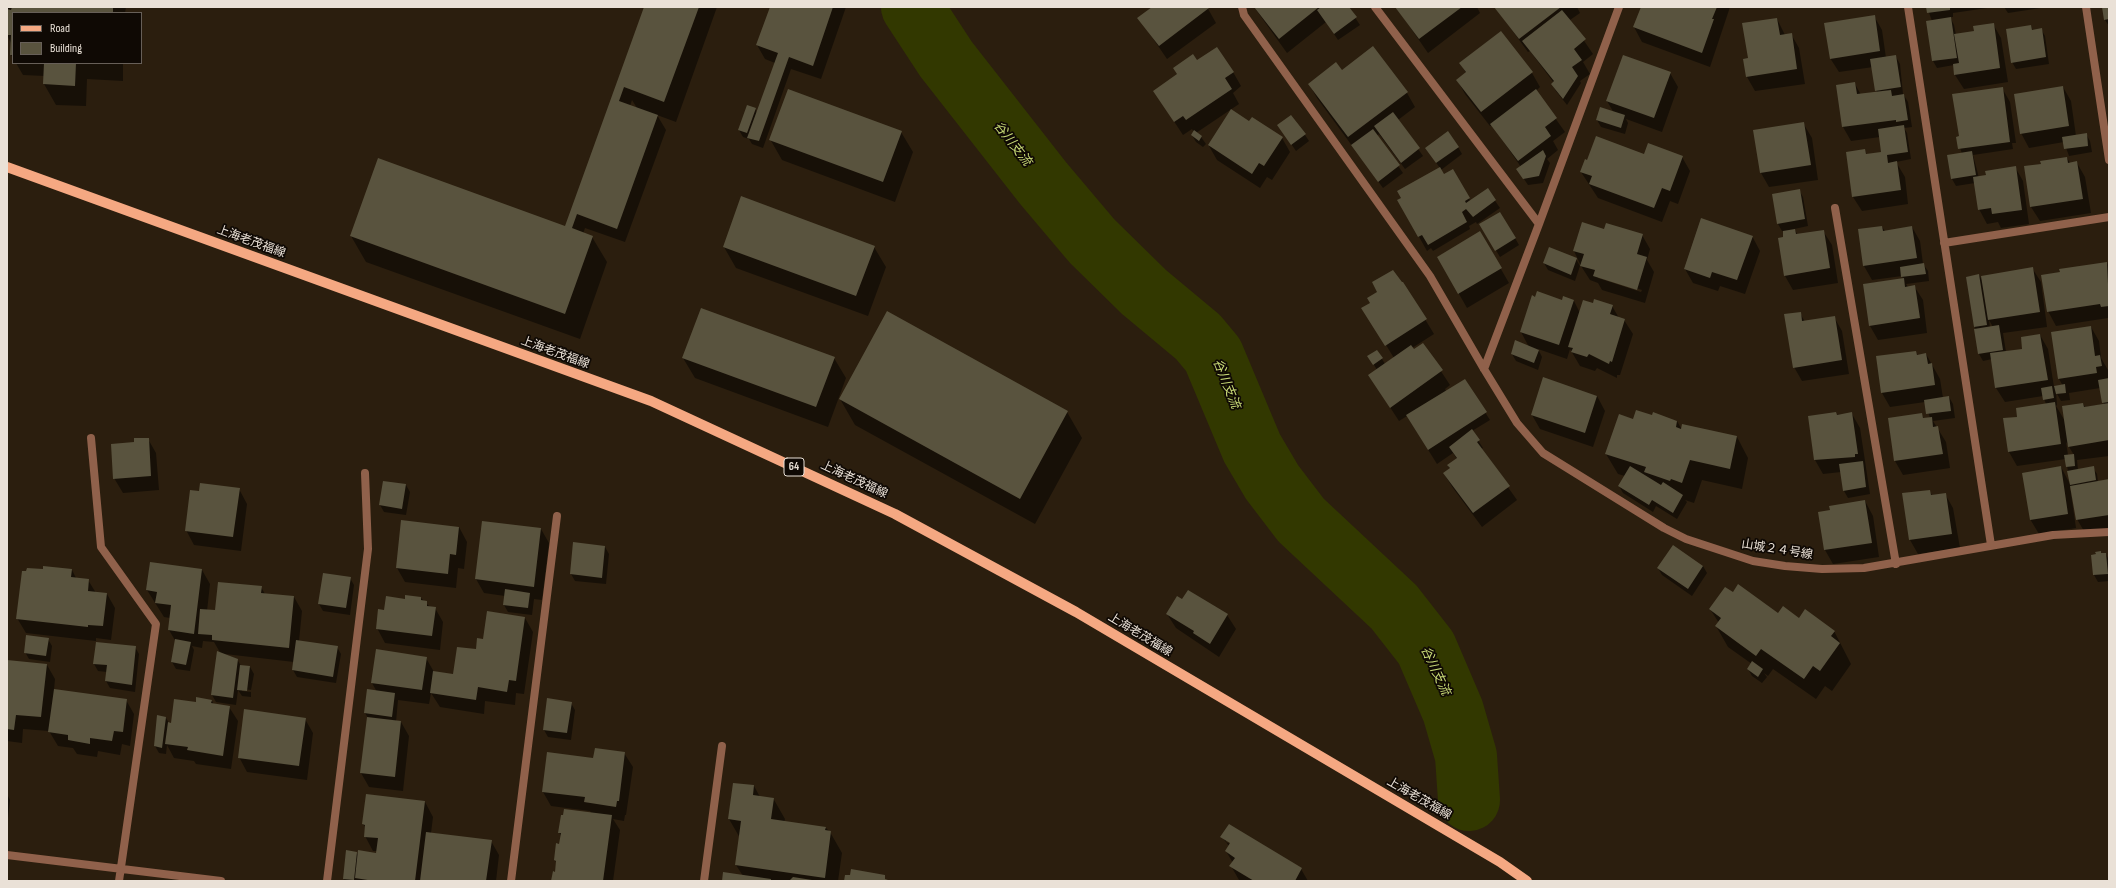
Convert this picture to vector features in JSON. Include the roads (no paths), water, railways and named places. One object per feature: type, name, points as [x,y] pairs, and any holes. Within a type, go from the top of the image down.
[{"type":"main road","name":"上海老茂福線","points":[[7,167],[651,401],[895,514],[1076,612],[1500,862],[1527,881]]},
{"type":"street","name":"山城２４号線","points":[[1242,7],[1244,15],[1253,28],[1430,276],[1517,423],[1543,453],[1590,483],[1686,539],[1753,561],[1786,566],[1822,569],[1864,568],[1896,564],[1991,545],[2053,535],[2109,532]]},
{"type":"street","points":[[1375,7],[1540,224]]},
{"type":"street","points":[[1484,369],[1540,224],[1618,7]]},
{"type":"street","points":[[1908,7],[1991,545]]},
{"type":"street","points":[[2086,7],[2109,160]]},
{"type":"street","points":[[1835,208],[1896,564]]},
{"type":"street","points":[[1944,243],[2109,217]]},
{"type":"street","points":[[91,438],[100,547],[156,624],[119,881]]},
{"type":"street","points":[[327,881],[368,549],[365,473]]},
{"type":"street","points":[[511,881],[557,516]]},
{"type":"street","points":[[704,881],[722,746]]},
{"type":"street","points":[[7,854],[221,881]]},
{"type":"waterway","name":"谷川支流","points":[[912,7],[946,59],[1043,183],[1092,241],[1144,292],[1198,337],[1213,355],[1252,448],[1272,482],[1301,520],[1394,607],[1426,648],[1453,711],[1466,756],[1469,800]]}]
